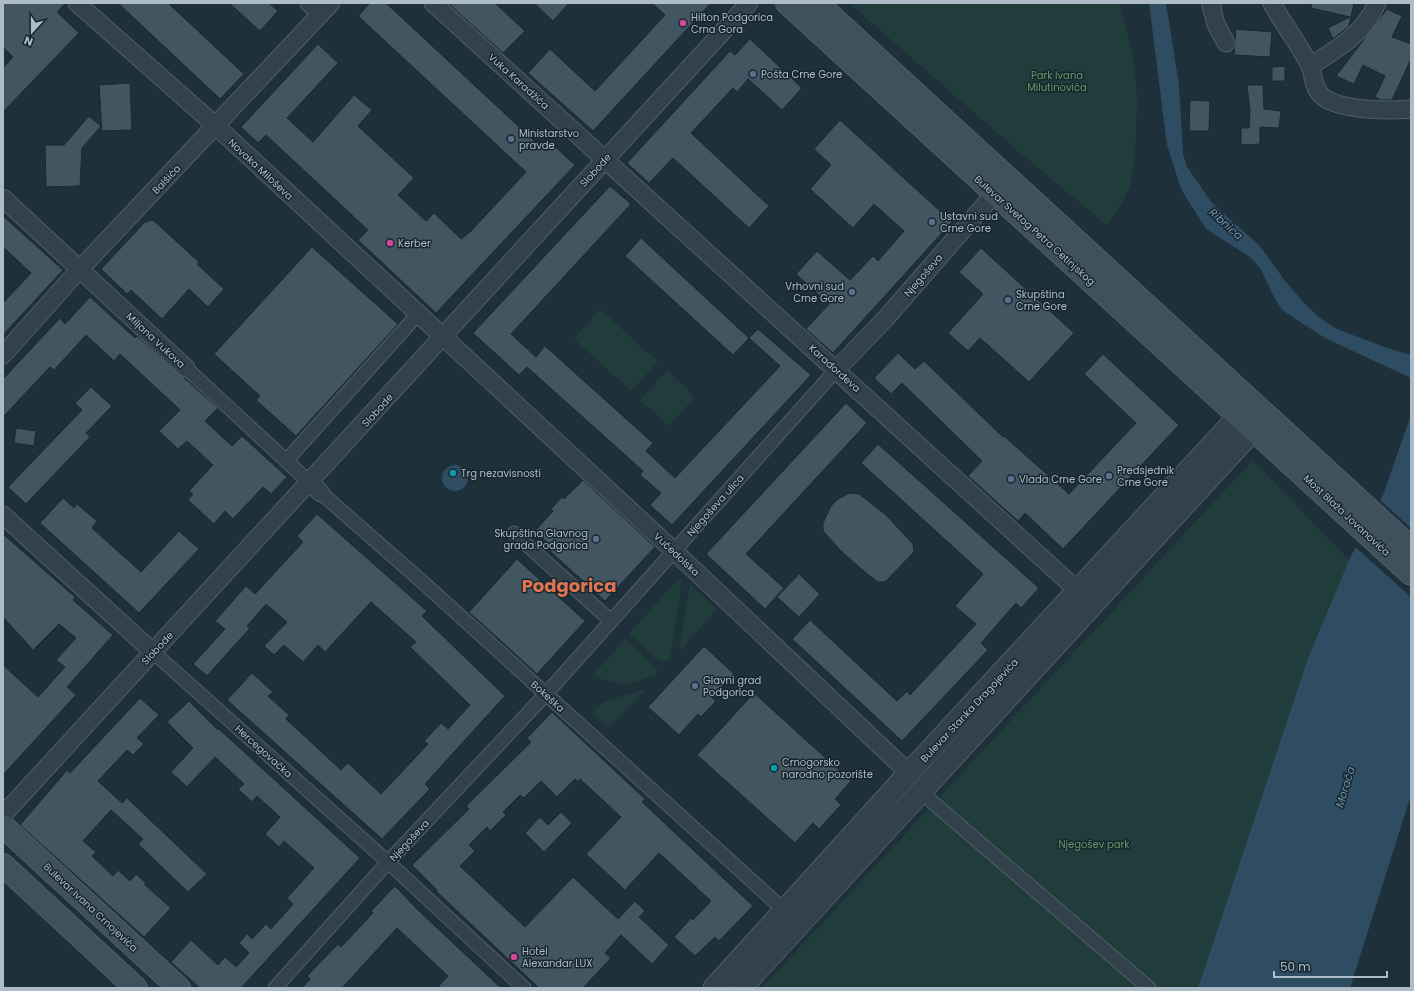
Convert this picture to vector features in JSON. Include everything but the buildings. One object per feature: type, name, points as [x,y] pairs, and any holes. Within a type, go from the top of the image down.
[{"type":"main road","name":"Bulevar Svetog Petra Cetinjskog","points":[[787,3],[1001,186],[1290,450]]},
{"type":"main road","name":"Bulevar Svetog Petra Cetinjskog","points":[[817,3],[1001,186]]},
{"type":"main road","name":"Most Blaža Jovanovića","points":[[1290,450],[1411,548]]},
{"type":"main road","name":"Most Blaža Jovanovića","points":[[1290,450],[1411,574]]},
{"type":"main road","name":"Bulevar Ivana Crnojevića","points":[[3,826],[178,988]]},
{"type":"main road","points":[[3,865],[136,988]]},
{"type":"street","name":"Novaka Miloševa","points":[[77,3],[216,126],[443,337]]},
{"type":"street","name":"Vuka Karadžića","points":[[433,3],[605,158]]},
{"type":"street","name":"Slobode","points":[[3,815],[153,652],[315,488],[443,337],[605,158],[749,3]]},
{"type":"street","points":[[1213,3],[1211,6],[1216,24],[1226,43]]},
{"type":"street","points":[[1272,3],[1310,66],[1316,88],[1322,96],[1330,101],[1362,109],[1389,111],[1411,109]]},
{"type":"street","points":[[1310,66],[1344,45],[1360,30],[1377,3]]},
{"type":"street","name":"Balšića","points":[[3,355],[79,270],[216,126],[320,7]]},
{"type":"street","name":"Karađorđeva","points":[[605,158],[1079,591]]},
{"type":"street","name":"Njegoševa","points":[[836,370],[886,318],[1001,186]]},
{"type":"street","name":"Miljana Vukova","points":[[3,198],[315,488]]},
{"type":"street","points":[[286,461],[418,314]]},
{"type":"street","name":"Vučedolska","points":[[443,337],[674,551],[909,773]]},
{"type":"street","name":"Njegoševa ulica","points":[[545,694],[836,370]]},
{"type":"street","name":"Bulevar Stanka Dragojevića","points":[[741,988],[793,917],[909,773],[1079,591],[1232,439],[1253,416]]},
{"type":"street","name":"Bokeška","points":[[315,488],[427,586],[793,917]]},
{"type":"street","name":"Hercegovačka","points":[[3,515],[153,652],[388,862],[524,988]]},
{"type":"street","points":[[514,533],[611,621]]},
{"type":"street","name":"Bulevar Stanka Dragojevića","points":[[714,988],[793,917],[1079,591]]},
{"type":"street","name":"Njegoševa","points":[[275,988],[388,862],[545,694]]},
{"type":"street","points":[[930,800],[1149,988]]},
{"type":"green space","name":"Park Ivana Milutinovića","points":[[849,3],[1119,3],[1135,71],[1137,92],[1136,132],[1131,182],[1124,199],[1107,225],[1026,158]]},
{"type":"green space","points":[[600,309],[658,362],[631,391],[574,339]]},
{"type":"green space","points":[[667,370],[695,397],[669,426],[640,400]]},
{"type":"green space","name":"Njegošev park","points":[[1253,460],[1349,560],[1308,658],[1198,988],[762,988]]},
{"type":"green space","points":[[679,578],[682,579],[670,660],[660,661],[629,634]]},
{"type":"green space","points":[[690,584],[717,609],[679,652]]},
{"type":"green space","points":[[625,639],[657,669],[657,674],[627,685],[600,679],[594,674]]},
{"type":"green space","points":[[646,689],[607,728],[592,713],[603,702]]},
{"type":"water","name":"Ribnica","points":[[1149,3],[1166,3],[1179,85],[1183,154],[1187,167],[1212,203],[1260,246],[1285,281],[1304,303],[1320,318],[1337,329],[1387,348],[1411,355],[1411,378],[1325,338],[1282,310],[1260,268],[1250,257],[1206,229],[1181,189],[1167,145]]},
{"type":"water","name":"Morača","points":[[1411,415],[1411,795],[1350,988],[1198,988],[1308,658],[1349,560],[1383,495]]},
{"type":"water","points":[[455,465],[464,469],[468,478],[464,487],[455,491],[446,487],[442,478],[446,469]]},
{"type":"pier","points":[[1379,499],[1411,528],[1411,597],[1354,546]]},
{"type":"place","name":"Hilton Podgorica Crna Gora","points":[[683,23]]},
{"type":"place","name":"Pošta Crne Gore","points":[[753,74]]},
{"type":"place","name":"Ministarstvo pravde","points":[[511,139]]},
{"type":"place","name":"Ustavni sud Crne Gore","points":[[932,222]]},
{"type":"place","name":"Kerber","points":[[390,243]]},
{"type":"place","name":"Vrhovni sud Crne Gore","points":[[852,292]]},
{"type":"place","name":"Skupština Crne Gore","points":[[1008,300]]},
{"type":"place","name":"Trg nezavisnosti","points":[[453,473]]},
{"type":"place","name":"Predsjednik Crne Gore","points":[[1109,476]]},
{"type":"place","name":"Vlada Crne Gore","points":[[1011,479]]},
{"type":"place","name":"Skupština Glavnog grada Podgorica","points":[[596,539]]},
{"type":"place","name":"Glavni grad Podgorica","points":[[695,686]]},
{"type":"place","name":"Crnogorsko narodno pozorište","points":[[774,768]]},
{"type":"place","name":"Hotel Alexandar LUX","points":[[514,957]]},
{"type":"district","name":"Podgorica","points":[[569,586]]}]
